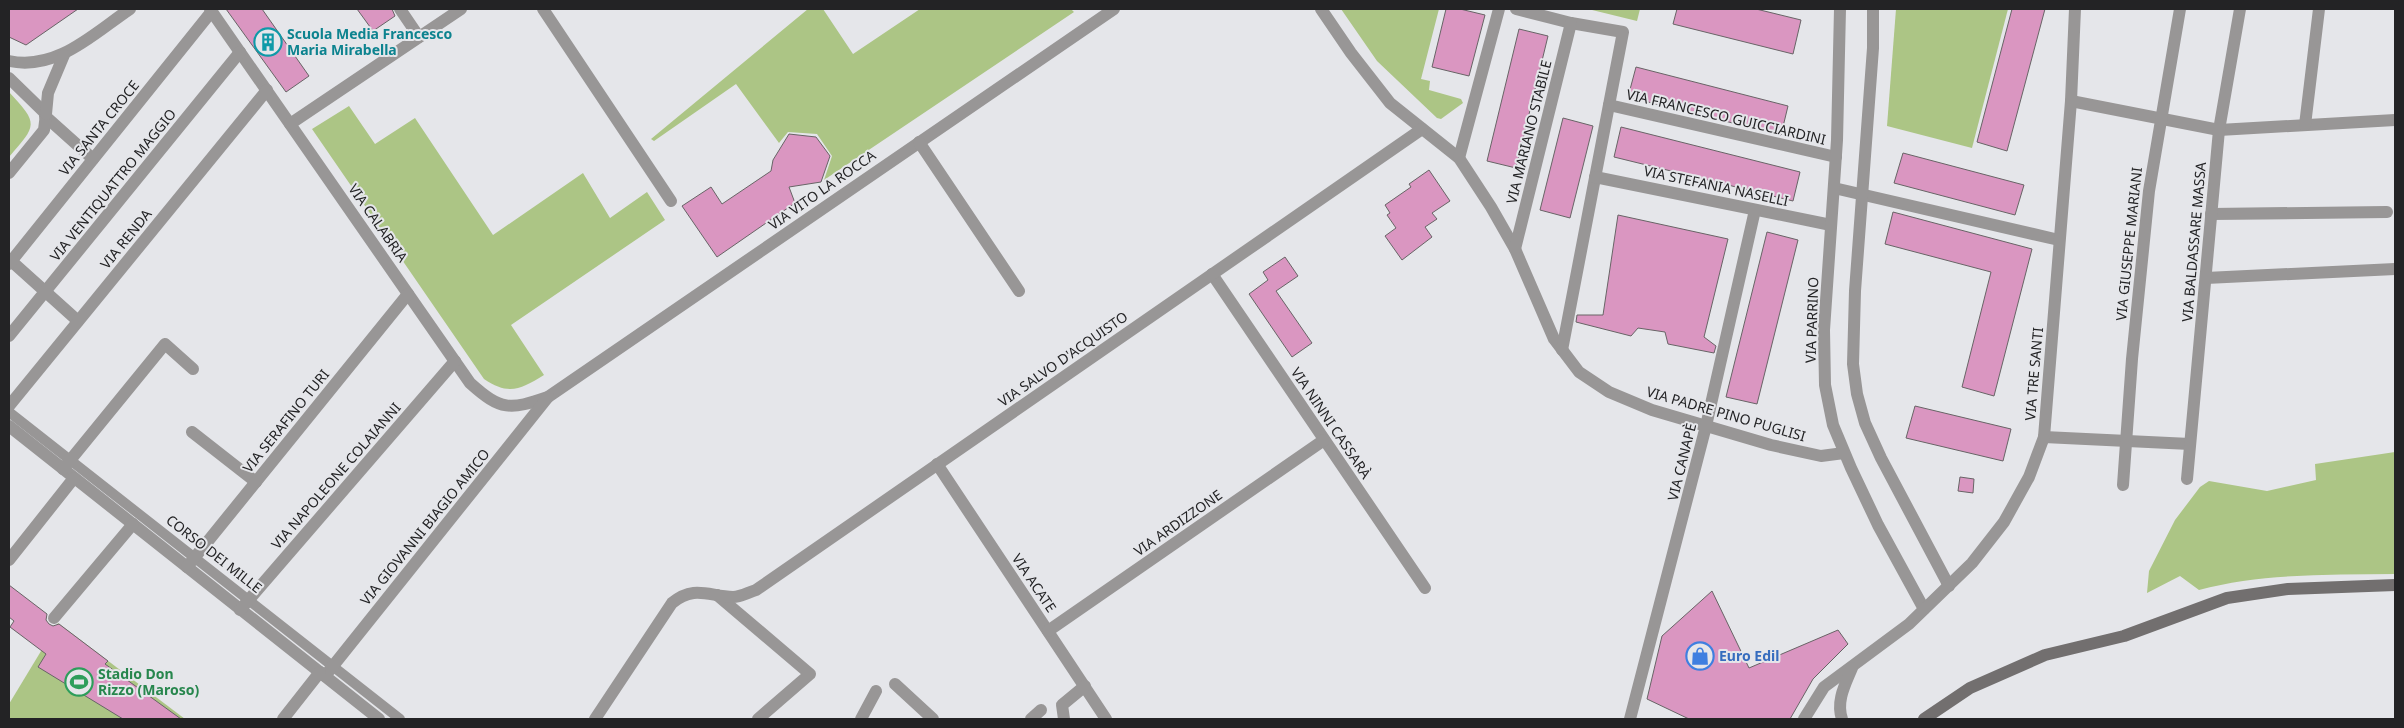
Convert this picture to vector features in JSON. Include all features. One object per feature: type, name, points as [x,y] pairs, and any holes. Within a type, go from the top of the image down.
[{"type":"main road","points":[[1924,719],[1970,688],[2045,655],[2124,636],[2227,598],[2288,588],[2395,585]]},
{"type":"street","points":[[9,61],[24,64],[43,62],[64,55],[130,9]]},
{"type":"street","points":[[400,9],[419,37]]},
{"type":"street","points":[[290,124],[461,9]]},
{"type":"street","points":[[543,9],[671,201]]},
{"type":"street","name":"VIA VITO LA ROCCA","points":[[548,397],[1114,9]]},
{"type":"street","name":"VIA PADRE PINO PUGLISI","points":[[1321,9],[1351,53],[1390,103],[1459,158],[1491,207],[1515,249],[1554,339],[1579,372],[1609,392],[1652,410],[1771,445],[1821,456],[1844,453]]},
{"type":"street","points":[[1459,158],[1499,9]]},
{"type":"street","points":[[1516,9],[1571,23],[1623,32],[1562,350]]},
{"type":"street","name":"VIA PARRINO","points":[[1840,9],[1836,157],[1824,330],[1825,385],[1833,424],[1844,453],[1878,525],[1924,610]]},
{"type":"street","points":[[1873,9],[1873,48],[1862,194],[1853,364],[1857,394],[1865,423],[1881,458],[1949,586]]},
{"type":"street","name":"VIA TRE SANTI","points":[[1804,719],[1824,688],[1909,624],[1972,563],[2004,522],[2030,477],[2044,437],[2071,101],[2075,9]]},
{"type":"street","name":"VIA GIUSEPPE MARIANI","points":[[2123,485],[2149,191],[2180,9]]},
{"type":"street","name":"VIA BALDASSARE MASSA","points":[[2187,480],[2219,130],[2240,9]]},
{"type":"street","points":[[2305,125],[2319,9]]},
{"type":"street","name":"VIA CALABRIA","points":[[211,10],[470,383],[489,400],[504,406],[524,406],[548,397]]},
{"type":"street","name":"VIA SANTA CROCE","points":[[10,262],[211,10]]},
{"type":"street","name":"VIA MARIANO STABILE","points":[[1515,249],[1571,23]]},
{"type":"street","name":"VIA VENTIQUATTRO MAGGIO","points":[[9,336],[240,52]]},
{"type":"street","points":[[9,173],[44,130],[48,93],[64,55]]},
{"type":"street","points":[[9,78],[93,159]]},
{"type":"street","name":"VIA RENDA","points":[[9,406],[267,90]]},
{"type":"street","points":[[2071,101],[2219,130],[2395,120]]},
{"type":"street","name":"VIA FRANCESCO GUICCIARDINI","points":[[1609,105],[1836,157]]},
{"type":"street","name":"VIA SALVO D'ACQUISTO","points":[[595,719],[672,603],[680,596],[700,592],[734,597],[756,590],[1422,129]]},
{"type":"street","points":[[920,142],[1019,291]]},
{"type":"street","name":"VIA STEFANIA NASELLI","points":[[1595,177],[1832,225]]},
{"type":"street","points":[[1834,188],[2060,240]]},
{"type":"street","name":"VIA CANAPÈ","points":[[1630,719],[1706,426],[1755,210]]},
{"type":"street","points":[[2211,214],[2387,212]]},
{"type":"street","points":[[10,262],[78,321]]},
{"type":"street","points":[[2206,278],[2395,269]]},
{"type":"street","name":"VIA NINNI CASSARÀ","points":[[1212,274],[1425,588]]},
{"type":"street","name":"VIA SERAFINO TURI","points":[[191,563],[408,294]]},
{"type":"street","points":[[67,465],[165,344],[193,369]]},
{"type":"street","name":"VIA NAPOLEONE COLAIANNI","points":[[244,605],[455,362]]},
{"type":"street","name":"VIA GIOVANNI BIAGIO AMICO","points":[[283,719],[326,672],[548,397]]},
{"type":"street","name":"CORSO DEI MILLE","points":[[9,412],[67,465],[326,672],[372,717]]},
{"type":"street","name":"CORSO DEI MILLE","points":[[10,431],[67,465],[74,478],[133,524],[191,563]]},
{"type":"street","points":[[192,432],[256,482]]},
{"type":"street","points":[[2044,437],[2190,444]]},
{"type":"street","name":"VIA ARDIZZONE","points":[[1048,631],[1324,440]]},
{"type":"street","name":"VIA ACATE","points":[[937,464],[1106,719]]},
{"type":"street","points":[[9,560],[74,478]]},
{"type":"street","points":[[54,618],[133,524]]},
{"type":"street","points":[[716,593],[810,674],[758,719]]},
{"type":"street","points":[[1842,719],[1839,710],[1841,694],[1852,668]]},
{"type":"street","name":"CORSO DEI MILLE","points":[[326,672],[400,719]]},
{"type":"street","points":[[895,684],[933,719]]},
{"type":"street","points":[[1064,719],[1062,705],[1085,686]]},
{"type":"street","points":[[861,719],[876,691]]},
{"type":"street","points":[[1031,719],[1040,710]]},
{"type":"green space","points":[[808,9],[823,9],[853,54],[920,9],[1071,9],[1074,12],[824,180],[832,156],[817,134],[788,132],[779,143],[736,84],[654,141],[651,139]]},
{"type":"green space","points":[[1341,9],[1439,9],[1421,79],[1430,81],[1429,90],[1461,99],[1463,103],[1441,119],[1437,118],[1377,61]]},
{"type":"green space","points":[[1588,9],[1640,9],[1637,21]]},
{"type":"green space","points":[[1896,9],[2008,9],[1972,148],[1887,126]]},
{"type":"green space","points":[[9,92],[26,111],[31,125],[25,138],[9,157]]},
{"type":"green space","points":[[349,106],[375,144],[415,118],[493,235],[583,173],[610,218],[647,192],[665,220],[511,325],[544,375],[522,387],[515,389],[501,388],[484,379],[312,129]]},
{"type":"green space","points":[[2395,452],[2395,574],[2296,576],[2247,580],[2199,590],[2180,576],[2147,593],[2149,571],[2175,520],[2200,487],[2209,481],[2267,491],[2316,480],[2315,464]]},
{"type":"green space","name":"Stadio Don Rizzo (Maroso)","points":[[58,623],[185,719],[9,719],[9,704]]},
{"type":"building","points":[[9,9],[78,9],[26,45],[9,37]]},
{"type":"building","name":"Scuola Media Francesco Maria Mirabella","points":[[226,9],[262,9],[309,76],[286,92]]},
{"type":"building","name":"Scuola Media Francesco Maria Mirabella","points":[[357,9],[392,9],[395,16],[373,31]]},
{"type":"building","points":[[1446,9],[1460,9],[1485,15],[1469,76],[1432,67]]},
{"type":"building","points":[[1677,9],[1756,9],[1801,20],[1793,54],[1673,24]]},
{"type":"building","points":[[2012,9],[2045,9],[2007,151],[1977,142]]},
{"type":"building","points":[[1519,29],[1548,36],[1516,168],[1487,161]]},
{"type":"building","points":[[1636,67],[1788,106],[1781,135],[1628,97]]},
{"type":"building","points":[[1563,118],[1593,126],[1570,218],[1540,210]]},
{"type":"building","points":[[1621,127],[1800,172],[1793,201],[1614,157]]},
{"type":"building","points":[[789,134],[816,137],[830,156],[821,182],[789,187],[795,203],[717,257],[682,206],[711,187],[722,204],[771,171],[773,160]]},
{"type":"building","points":[[1903,153],[2024,185],[2015,215],[1894,183]]},
{"type":"building","points":[[1429,170],[1450,201],[1432,213],[1437,219],[1425,227],[1432,237],[1402,260],[1385,236],[1396,228],[1387,215],[1390,213],[1385,205],[1411,187],[1409,184]]},
{"type":"building","points":[[1893,212],[2032,249],[1994,396],[1962,387],[1991,272],[1885,244]]},
{"type":"building","points":[[1618,215],[1728,239],[1704,337],[1716,346],[1714,353],[1668,344],[1665,332],[1638,328],[1631,336],[1576,322],[1577,315],[1603,315]]},
{"type":"building","points":[[1767,232],[1798,240],[1757,404],[1726,397]]},
{"type":"building","points":[[1285,257],[1298,276],[1276,291],[1312,343],[1292,357],[1249,294],[1268,280],[1263,272]]},
{"type":"building","points":[[1915,406],[2011,429],[2003,461],[1906,438]]},
{"type":"building","points":[[1960,477],[1974,479],[1973,493],[1958,491]]},
{"type":"building","points":[[9,585],[47,614],[46,620],[49,624],[53,626],[59,624],[108,661],[105,664],[181,719],[123,719],[38,667],[46,654],[10,627],[14,621],[9,617]]},
{"type":"building","name":"Euro Edil","points":[[1712,591],[1749,668],[1838,630],[1848,644],[1813,679],[1790,719],[1689,719],[1647,699],[1662,636]]},
{"type":"place","name":"Scuola Media Francesco Maria Mirabella","points":[[268,42]]},
{"type":"place","name":"Euro Edil","points":[[1700,656]]},
{"type":"place","name":"Stadio Don Rizzo (Maroso)","points":[[79,682]]}]
